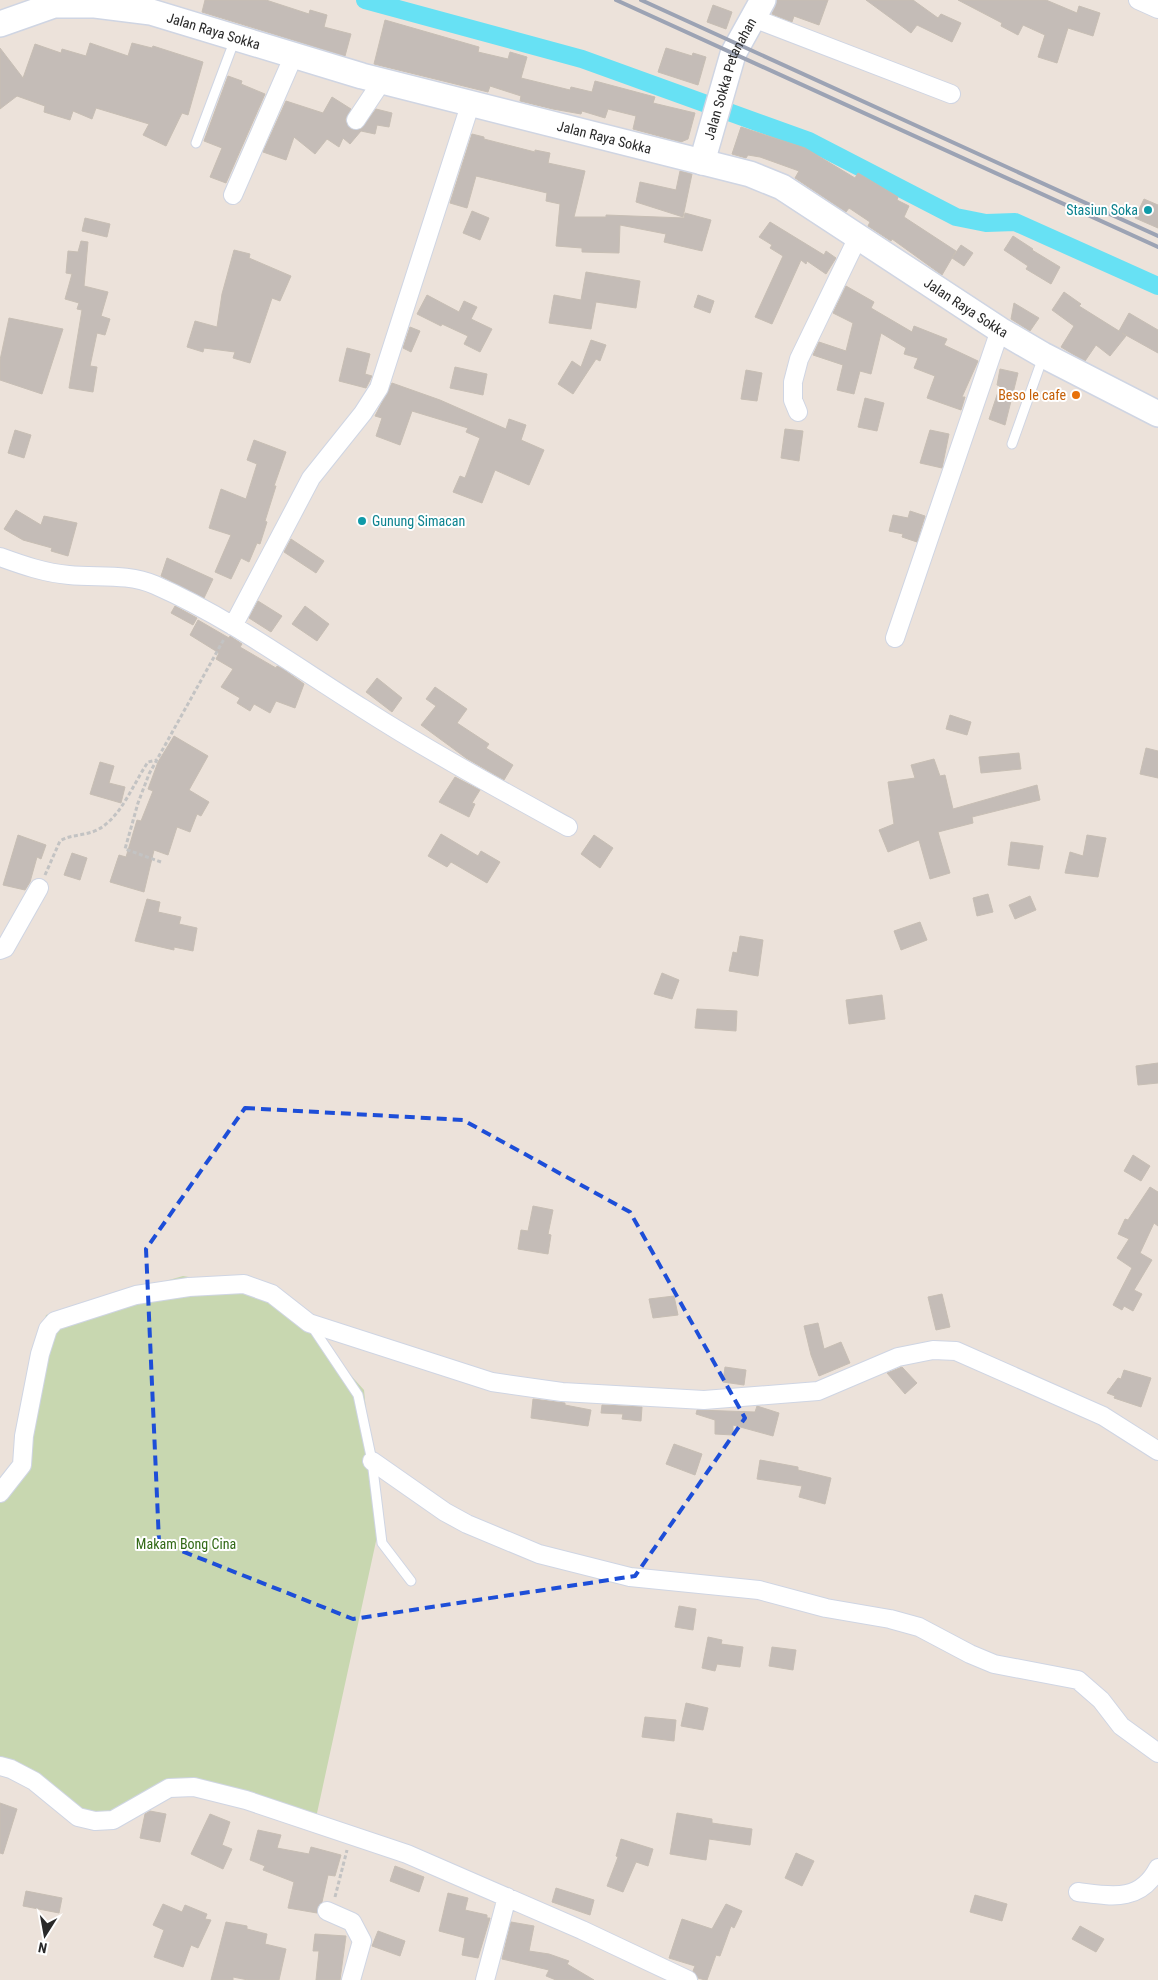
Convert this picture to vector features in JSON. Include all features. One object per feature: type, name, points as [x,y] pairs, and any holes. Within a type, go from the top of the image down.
[{"type":"main road","name":"Jalan Raya Sokka","points":[[0,24],[54,5],[95,6],[151,12],[235,39],[382,81],[750,174],[782,187],[1000,330],[1044,356],[1158,414]]},
{"type":"main road","name":"Jalan Sokka Petanahan","points":[[702,162],[734,54],[758,9]]},
{"type":"street","points":[[1138,0],[1158,9]]},
{"type":"street","points":[[758,9],[951,94]]},
{"type":"street","points":[[233,195],[294,56]]},
{"type":"street","points":[[356,120],[382,81]]},
{"type":"street","points":[[233,626],[311,478],[363,413],[379,388],[471,102]]},
{"type":"street","points":[[798,412],[792,400],[793,382],[799,359],[858,237]]},
{"type":"street","points":[[895,638],[1000,330]]},
{"type":"street","points":[[0,557],[53,573],[137,578],[155,585],[233,626],[364,710],[485,781],[568,826]]},
{"type":"street","points":[[0,950],[5,948],[39,888]]},
{"type":"street","points":[[0,1493],[22,1465],[24,1436],[40,1354],[48,1330],[55,1321],[136,1295],[189,1287],[244,1284],[272,1294],[310,1323],[492,1382],[562,1392],[704,1400],[818,1391],[898,1357],[933,1350],[956,1351],[1103,1416],[1158,1451]]},
{"type":"street","points":[[372,1461],[460,1520],[539,1554],[630,1577],[759,1590],[826,1608],[890,1619],[919,1627],[970,1654],[994,1664],[1078,1680],[1101,1700],[1121,1726],[1158,1753]]},
{"type":"street","points":[[0,1766],[11,1769],[34,1781],[78,1817],[87,1819],[113,1820],[169,1788],[194,1787],[246,1800],[408,1854],[507,1897],[668,1976],[688,1980]]},
{"type":"street","points":[[1078,1892],[1110,1896],[1133,1894],[1144,1886],[1158,1868]]},
{"type":"street","points":[[485,1980],[507,1897]]},
{"type":"street","points":[[329,1912],[352,1922],[362,1941],[351,1980]]},
{"type":"lane","points":[[196,143],[235,39]]},
{"type":"lane","points":[[1012,444],[1044,356]]},
{"type":"lane","points":[[310,1323],[358,1395],[372,1461],[382,1543],[411,1581]]},
{"type":"path","points":[[161,862],[125,849],[138,803],[157,760],[212,659],[233,626]]},
{"type":"path","points":[[39,888],[60,841],[84,835],[107,824],[119,810],[148,762],[157,760]]},
{"type":"path","points":[[329,1912],[351,1836]]},
{"type":"highlighted area","points":[[245,1108],[463,1120],[630,1212],[745,1418],[635,1576],[353,1619],[159,1542],[146,1249]]},
{"type":"green space","name":"Makam Bong Cina","points":[[183,1276],[276,1292],[364,1390],[378,1532],[314,1827],[166,1789],[100,1826],[0,1770],[0,1487],[18,1464],[27,1397],[46,1315]]},
{"type":"building","points":[[205,0],[266,0],[309,14],[310,10],[327,15],[324,27],[351,34],[345,56],[202,12]]},
{"type":"building","points":[[777,0],[828,0],[819,25],[794,16],[792,22],[772,14]]},
{"type":"building","points":[[866,0],[913,0],[938,18],[941,14],[961,23],[952,42],[917,25],[911,33]]},
{"type":"building","points":[[958,0],[1046,0],[1077,13],[1079,6],[1100,13],[1093,36],[1068,28],[1057,63],[1038,57],[1045,35],[1023,25],[1018,35],[1001,26],[1002,23]]},
{"type":"building","points":[[713,5],[732,12],[726,29],[707,22]]},
{"type":"building","points":[[385,20],[479,47],[478,52],[508,59],[510,52],[527,57],[521,78],[570,90],[571,87],[592,92],[595,81],[655,97],[653,103],[695,113],[688,139],[681,142],[633,129],[636,116],[608,109],[605,118],[582,111],[581,114],[553,109],[520,101],[521,96],[490,86],[488,92],[374,64]]},
{"type":"building","points":[[90,43],[128,56],[132,43],[152,48],[153,46],[203,62],[188,115],[182,113],[166,146],[143,135],[149,124],[96,108],[92,119],[73,111],[70,120],[44,112],[45,106],[17,96],[0,109],[0,48],[23,78],[35,44],[61,53],[62,49],[86,56]]},
{"type":"building","points":[[666,48],[692,56],[693,53],[706,57],[698,85],[658,72]]},
{"type":"building","points":[[228,76],[242,81],[241,84],[265,94],[226,183],[210,177],[222,148],[204,141]]},
{"type":"building","points":[[332,97],[351,109],[345,120],[351,129],[361,129],[376,109],[392,113],[389,127],[377,125],[375,134],[361,131],[350,144],[343,138],[339,147],[327,139],[315,154],[294,137],[286,160],[263,152],[286,101],[323,113]]},
{"type":"building","points":[[741,127],[805,148],[855,178],[858,173],[898,197],[897,200],[909,206],[904,217],[956,251],[942,275],[892,239],[891,241],[868,226],[870,222],[849,208],[846,212],[795,178],[799,171],[760,157],[748,155],[746,158],[732,154]]},
{"type":"building","points":[[472,134],[484,137],[484,139],[535,152],[535,150],[550,153],[548,163],[585,171],[574,217],[606,217],[606,215],[684,218],[685,213],[711,220],[702,251],[664,242],[666,234],[620,225],[619,253],[582,252],[582,248],[556,246],[560,204],[546,201],[547,193],[476,176],[467,208],[450,203]]},
{"type":"building","points":[[680,171],[692,174],[683,217],[636,202],[640,182],[676,190]]},
{"type":"building","name":"Stasiun Soka","points":[[1144,199],[1158,205],[1158,228],[1135,218]]},
{"type":"building","points":[[472,211],[489,218],[480,240],[463,233]]},
{"type":"building","points":[[85,218],[110,224],[107,237],[82,231]]},
{"type":"building","points":[[770,222],[824,255],[826,251],[836,258],[826,274],[807,261],[806,264],[801,260],[772,324],[755,317],[783,256],[770,248],[772,245],[759,237]]},
{"type":"building","points":[[1013,236],[1060,267],[1051,284],[1026,269],[1028,266],[1004,250]]},
{"type":"building","points":[[81,241],[88,242],[84,286],[108,292],[101,316],[110,319],[105,335],[97,333],[90,366],[97,367],[93,392],[69,388],[82,310],[77,309],[79,303],[65,299],[72,274],[66,273],[68,251],[78,252]]},
{"type":"building","points":[[961,245],[973,253],[964,266],[952,258]]},
{"type":"building","points":[[234,250],[250,254],[249,258],[291,276],[280,301],[272,298],[250,363],[233,358],[235,352],[204,348],[203,352],[187,347],[195,321],[217,327],[222,294]]},
{"type":"building","points":[[586,272],[640,281],[636,308],[596,302],[591,329],[549,323],[554,295],[581,300]]},
{"type":"building","points":[[846,286],[874,302],[871,308],[912,332],[914,326],[947,339],[944,345],[978,361],[962,397],[965,397],[961,410],[927,398],[935,376],[914,368],[918,358],[904,354],[906,348],[881,333],[871,374],[860,371],[854,394],[837,390],[843,365],[813,355],[819,342],[846,351],[853,323],[833,313]]},
{"type":"building","points":[[1064,292],[1081,304],[1079,306],[1119,331],[1129,313],[1158,330],[1158,353],[1122,333],[1126,336],[1110,356],[1096,345],[1085,361],[1061,347],[1074,326],[1052,310]]},
{"type":"building","points":[[427,295],[459,312],[464,301],[477,307],[471,319],[492,329],[480,352],[464,344],[468,336],[442,324],[441,326],[417,314]]},
{"type":"building","points":[[698,295],[714,301],[710,313],[694,307]]},
{"type":"building","points":[[1014,303],[1039,318],[1030,331],[1011,319]]},
{"type":"building","points":[[9,318],[63,329],[42,394],[0,380],[0,360]]},
{"type":"building","points":[[410,327],[420,331],[411,352],[403,348]]},
{"type":"building","points":[[591,340],[606,345],[600,361],[596,359],[573,394],[558,384],[572,361],[581,367]]},
{"type":"building","points":[[347,348],[370,354],[365,374],[372,376],[366,388],[339,381]]},
{"type":"building","points":[[455,367],[487,374],[483,395],[450,388]]},
{"type":"building","points":[[1000,369],[1018,373],[1005,425],[989,419],[1000,386],[997,385]]},
{"type":"building","points":[[746,370],[762,373],[757,401],[741,399]]},
{"type":"building","points":[[392,383],[440,400],[506,429],[509,419],[526,425],[521,440],[544,450],[529,485],[495,470],[482,503],[453,492],[460,476],[465,478],[480,438],[466,432],[468,428],[412,411],[400,445],[376,436],[382,418],[375,416]]},
{"type":"building","points":[[865,398],[884,403],[877,431],[858,427]]},
{"type":"building","points":[[785,429],[803,431],[799,461],[781,458]]},
{"type":"building","points":[[15,430],[31,435],[24,458],[8,453]]},
{"type":"building","points":[[930,430],[949,434],[942,468],[920,463]]},
{"type":"building","points":[[254,440],[286,452],[274,486],[276,486],[260,544],[257,543],[249,562],[241,558],[231,579],[215,572],[231,535],[209,528],[221,489],[246,499],[257,464],[247,460]]},
{"type":"building","points":[[16,510],[41,525],[44,516],[77,523],[68,556],[51,551],[52,548],[23,540],[4,529]]},
{"type":"building","points":[[910,511],[925,516],[917,542],[902,537],[903,534],[889,531],[893,515],[908,518]]},
{"type":"building","points":[[291,539],[324,561],[316,573],[284,552]]},
{"type":"building","points":[[167,558],[213,579],[204,598],[161,576]]},
{"type":"building","points":[[258,601],[282,616],[271,632],[249,618]]},
{"type":"building","points":[[175,606],[197,618],[193,625],[171,613]]},
{"type":"building","points":[[305,606],[329,624],[317,641],[292,624]]},
{"type":"building","points":[[198,620],[229,638],[230,636],[242,644],[240,647],[276,668],[277,666],[283,669],[304,684],[295,708],[276,701],[270,713],[254,704],[250,711],[237,703],[240,698],[221,687],[233,669],[216,659],[219,653],[190,635]]},
{"type":"building","points":[[377,678],[402,698],[392,712],[366,692]]},
{"type":"building","points":[[435,687],[467,709],[457,723],[489,744],[486,748],[513,765],[504,780],[466,758],[421,725],[436,706],[426,699]]},
{"type":"building","points":[[950,715],[971,722],[967,735],[946,729]]},
{"type":"building","points":[[174,736],[208,756],[189,790],[209,802],[201,816],[197,814],[190,832],[177,827],[168,855],[154,850],[144,892],[110,882],[119,855],[126,857],[137,820],[141,821],[153,791],[148,789],[158,762]]},
{"type":"building","points":[[1146,748],[1158,751],[1158,778],[1140,774]]},
{"type":"building","points":[[1019,753],[1021,769],[981,773],[979,757]]},
{"type":"building","points":[[934,759],[940,776],[945,775],[953,809],[1037,785],[1040,800],[972,817],[973,823],[938,832],[950,873],[930,879],[919,840],[888,852],[879,830],[894,824],[888,782],[915,778],[911,765]]},
{"type":"building","points":[[100,762],[114,766],[109,783],[125,787],[121,803],[90,794]]},
{"type":"building","points":[[455,777],[480,790],[472,803],[475,804],[469,817],[439,802]]},
{"type":"building","points":[[441,834],[478,856],[481,851],[500,862],[487,883],[451,862],[447,867],[428,856]]},
{"type":"building","points":[[18,835],[46,845],[41,859],[37,857],[30,882],[25,890],[3,885]]},
{"type":"building","points":[[594,835],[613,848],[600,868],[581,854]]},
{"type":"building","points":[[1087,835],[1106,838],[1098,877],[1065,873],[1070,852],[1083,856]]},
{"type":"building","points":[[1011,842],[1043,846],[1039,869],[1008,865]]},
{"type":"building","points":[[72,853],[87,858],[80,880],[64,875]]},
{"type":"building","points":[[988,894],[993,912],[977,916],[973,898]]},
{"type":"building","points":[[1030,896],[1036,910],[1015,919],[1009,905]]},
{"type":"building","points":[[147,899],[160,902],[158,912],[181,917],[179,924],[197,928],[193,951],[174,947],[174,950],[135,941]]},
{"type":"building","points":[[920,922],[927,940],[901,950],[894,931]]},
{"type":"building","points":[[740,936],[763,940],[758,976],[729,971],[733,952],[737,953]]},
{"type":"building","points":[[662,973],[679,980],[672,999],[654,994]]},
{"type":"building","points":[[882,995],[885,1019],[849,1024],[846,1000]]},
{"type":"building","points":[[697,1009],[737,1011],[736,1031],[695,1028]]},
{"type":"building","points":[[1158,1063],[1158,1083],[1138,1085],[1136,1066]]},
{"type":"building","points":[[1133,1155],[1150,1166],[1141,1181],[1124,1171]]},
{"type":"building","points":[[1150,1187],[1158,1192],[1158,1226],[1154,1223],[1140,1253],[1152,1260],[1134,1290],[1142,1294],[1133,1311],[1124,1306],[1122,1310],[1113,1305],[1132,1268],[1117,1258],[1129,1239],[1118,1234],[1125,1219],[1128,1220]]},
{"type":"building","points":[[533,1206],[553,1210],[548,1234],[551,1235],[548,1254],[518,1249],[521,1230],[528,1231]]},
{"type":"building","points":[[942,1294],[950,1327],[936,1330],[928,1297]]},
{"type":"building","points":[[674,1296],[678,1315],[653,1318],[649,1299]]},
{"type":"building","points":[[818,1323],[824,1349],[841,1342],[850,1363],[819,1376],[811,1355],[804,1326]]},
{"type":"building","points":[[725,1367],[746,1370],[744,1385],[723,1382]]},
{"type":"building","points":[[902,1367],[917,1383],[905,1394],[887,1373]]},
{"type":"building","points":[[1124,1370],[1151,1378],[1141,1407],[1114,1398],[1115,1396],[1107,1393],[1118,1378],[1121,1379]]},
{"type":"building","points":[[533,1399],[565,1403],[565,1405],[591,1410],[588,1426],[531,1418]]},
{"type":"building","points":[[602,1405],[642,1407],[641,1421],[622,1419],[623,1414],[601,1413]]},
{"type":"building","points":[[757,1406],[779,1413],[773,1436],[733,1425],[733,1435],[715,1434],[715,1420],[696,1414],[697,1410],[755,1412]]},
{"type":"building","points":[[674,1444],[702,1454],[695,1475],[666,1464]]},
{"type":"building","points":[[760,1460],[798,1467],[798,1470],[831,1478],[825,1504],[799,1497],[802,1486],[757,1479]]},
{"type":"building","points":[[679,1606],[696,1609],[693,1630],[675,1627]]},
{"type":"building","points":[[708,1637],[722,1640],[721,1644],[743,1647],[740,1667],[717,1664],[715,1671],[702,1668]]},
{"type":"building","points":[[772,1647],[796,1650],[793,1670],[769,1666]]},
{"type":"building","points":[[686,1703],[708,1708],[703,1730],[681,1726]]},
{"type":"building","points":[[645,1717],[676,1720],[674,1741],[642,1737]]},
{"type":"building","points":[[0,1803],[17,1809],[3,1854],[0,1853]]},
{"type":"building","points":[[150,1811],[166,1814],[160,1842],[140,1838],[145,1814]]},
{"type":"building","points":[[677,1813],[712,1819],[712,1823],[752,1829],[750,1845],[709,1839],[706,1860],[670,1854]]},
{"type":"building","points":[[210,1814],[230,1822],[222,1845],[232,1849],[223,1869],[191,1854]]},
{"type":"building","points":[[258,1830],[281,1835],[277,1848],[309,1854],[311,1847],[341,1855],[335,1876],[328,1875],[322,1902],[318,1906],[317,1913],[288,1908],[294,1882],[263,1870],[265,1866],[250,1860]]},
{"type":"building","points":[[621,1839],[653,1849],[648,1866],[636,1862],[623,1892],[607,1886],[618,1857],[616,1856]]},
{"type":"building","points":[[796,1853],[814,1861],[802,1886],[785,1878]]},
{"type":"building","points":[[395,1866],[424,1877],[419,1892],[390,1881]]},
{"type":"building","points":[[556,1888],[594,1900],[590,1915],[552,1902]]},
{"type":"building","points":[[26,1891],[62,1898],[59,1913],[23,1906]]},
{"type":"building","points":[[448,1893],[468,1898],[465,1910],[487,1915],[487,1918],[490,1918],[478,1958],[462,1955],[465,1938],[439,1931]]},
{"type":"building","points":[[975,1895],[1007,1904],[1002,1921],[970,1912]]},
{"type":"building","points":[[163,1904],[182,1912],[185,1905],[207,1914],[205,1919],[211,1920],[198,1948],[191,1945],[183,1967],[154,1957],[164,1930],[153,1925]]},
{"type":"building","points":[[726,1904],[742,1911],[734,1928],[731,1926],[720,1956],[716,1955],[707,1980],[698,1978],[693,1971],[695,1966],[669,1958],[682,1919],[712,1929]]},
{"type":"building","points":[[226,1922],[247,1926],[247,1929],[267,1934],[265,1944],[286,1949],[279,1980],[248,1980],[233,1977],[233,1980],[211,1980]]},
{"type":"building","points":[[511,1922],[534,1926],[529,1951],[549,1954],[569,1961],[567,1964],[594,1980],[556,1980],[546,1976],[549,1970],[502,1959]]},
{"type":"building","points":[[1080,1926],[1104,1939],[1096,1952],[1072,1939]]},
{"type":"building","points":[[378,1931],[405,1941],[400,1956],[372,1946]]},
{"type":"building","points":[[315,1934],[346,1936],[340,1980],[316,1980],[319,1951],[313,1951]]},
{"type":"waterway","points":[[365,0],[582,59],[809,141],[956,217],[986,223],[1015,222],[1158,286]]},
{"type":"railway","points":[[616,0],[1158,247]]},
{"type":"railway","points":[[641,0],[1158,236]]},
{"type":"place","name":"Stasiun Soka","points":[[1148,210]]},
{"type":"place","name":"Beso le cafe","points":[[1076,395]]},
{"type":"place","name":"Gunung Simacan","points":[[362,521]]}]
